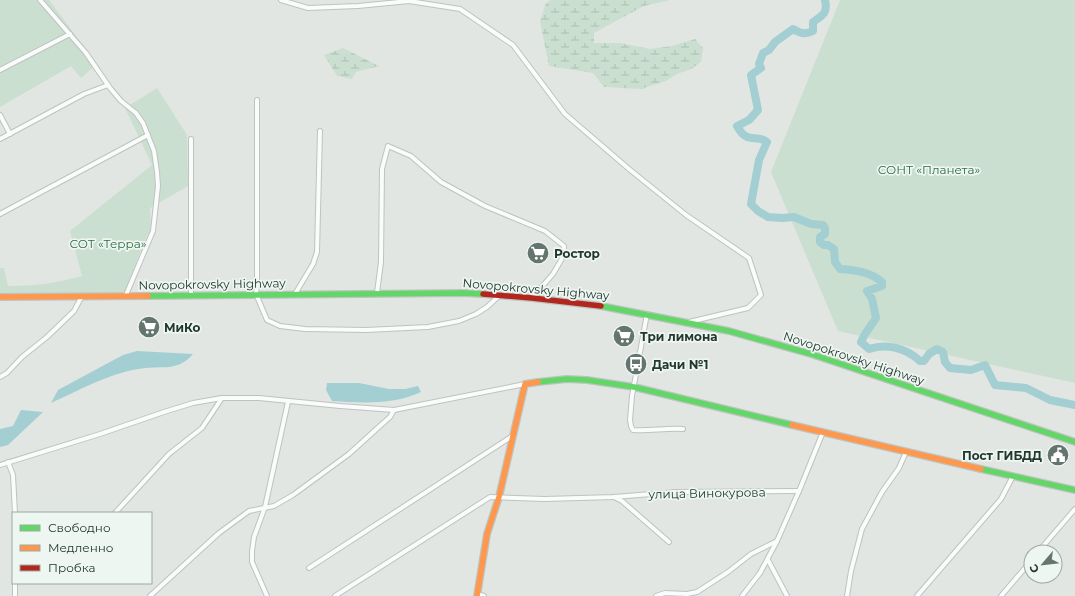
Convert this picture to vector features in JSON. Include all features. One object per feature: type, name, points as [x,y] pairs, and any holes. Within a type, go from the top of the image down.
[{"type":"main road","name":"Novopokrovsky Highway","points":[[0,297],[464,293],[591,304],[687,322],[800,351],[1075,442]]},
{"type":"main road","points":[[477,595],[488,534],[499,498],[525,384],[567,379],[587,380],[634,387],[906,452],[1075,490]]},
{"type":"street","points":[[40,0],[86,53],[121,101],[136,113],[143,123],[154,151],[158,172],[155,222],[153,231],[126,295]]},
{"type":"street","points":[[281,0],[308,8],[358,6],[409,1],[460,9],[513,45],[565,114],[629,169],[686,215],[748,258],[760,295],[748,308],[687,322]]},
{"type":"street","points":[[0,70],[70,34]]},
{"type":"street","points":[[0,139],[84,94],[108,85]]},
{"type":"street","points":[[257,100],[256,294],[267,320],[280,326],[305,329],[366,330],[428,327],[459,321],[476,314],[487,307],[500,295]]},
{"type":"street","points":[[0,115],[10,134]]},
{"type":"street","points":[[295,294],[313,264],[316,252],[320,131]]},
{"type":"street","points":[[0,214],[148,135]]},
{"type":"street","points":[[191,139],[191,295]]},
{"type":"street","points":[[377,293],[381,262],[382,169],[388,146],[410,156],[441,182],[485,206],[545,231],[564,246],[564,256],[553,274],[532,298]]},
{"type":"street","points":[[0,377],[7,373],[22,357],[47,337],[74,311],[82,296]]},
{"type":"street","points":[[648,314],[634,387],[630,420],[631,426],[633,430],[667,428],[683,429]]},
{"type":"street","points":[[0,465],[193,403],[222,398],[259,398],[288,402],[394,410],[525,384]]},
{"type":"street","points":[[116,512],[169,454],[202,428],[222,398]]},
{"type":"street","points":[[266,596],[252,562],[252,551],[254,537],[265,507],[288,402]]},
{"type":"street","points":[[150,596],[219,533],[249,511],[274,506],[293,495],[334,465],[377,430],[390,417],[394,410]]},
{"type":"street","points":[[742,596],[768,560],[799,491],[823,432]]},
{"type":"street","points":[[309,568],[514,435]]},
{"type":"street","points":[[846,596],[852,565],[862,529],[882,492],[899,468],[906,452]]},
{"type":"street","points":[[8,462],[13,476],[15,512]]},
{"type":"street","points":[[917,596],[1001,499],[1013,476]]},
{"type":"street","name":"улица Винокурова","points":[[335,596],[490,497],[545,499],[614,497],[676,492],[799,491]]},
{"type":"street","points":[[614,497],[669,542]]},
{"type":"street","points":[[1045,544],[1075,509]]},
{"type":"street","points":[[656,596],[665,593],[688,594],[697,592],[728,572],[751,554],[776,541]]},
{"type":"street","points":[[768,560],[787,596]]},
{"type":"street","points":[[1002,596],[1023,571]]},
{"type":"street","points":[[15,584],[15,596]]},
{"type":"street","points":[[477,595],[484,596]]},
{"type":"green space","points":[[0,0],[49,0],[97,64],[81,78],[71,66],[0,107]]},
{"type":"green space","points":[[551,0],[670,0],[644,6],[594,33],[594,43],[620,43],[650,49],[672,46],[695,39],[703,48],[701,62],[691,69],[677,74],[666,81],[641,89],[604,87],[593,73],[549,66],[540,21],[546,3]]},
{"type":"green space","name":"СОНТ «Планета»","points":[[840,0],[1075,0],[1075,383],[838,331],[771,172]]},
{"type":"green space","points":[[343,48],[379,66],[356,72],[352,79],[337,76],[324,55]]},
{"type":"green space","name":"СОТ «Терра»","points":[[157,88],[187,135],[188,186],[150,208],[151,231],[147,235],[124,293],[0,294],[0,268],[4,268],[8,286],[45,284],[82,276],[70,231],[152,165],[125,108]]},
{"type":"water","points":[[137,351],[193,354],[182,363],[171,367],[132,370],[108,377],[51,403],[58,390],[123,355]]},
{"type":"water","points":[[327,383],[359,383],[389,389],[405,389],[418,386],[421,392],[389,401],[332,401],[326,390]]},
{"type":"water","points":[[21,410],[43,412],[8,445],[0,447],[0,429],[13,426]]},
{"type":"waterway","points":[[825,0],[825,11],[813,22],[813,31],[803,33],[793,29],[775,42],[769,50],[763,53],[759,64],[761,68],[751,75],[758,110],[749,120],[737,126],[745,136],[767,142],[759,160],[751,204],[758,211],[768,217],[794,217],[811,224],[823,225],[825,228],[825,234],[820,237],[820,242],[834,249],[835,262],[840,269],[862,272],[873,276],[882,282],[882,286],[867,291],[872,299],[876,318],[861,342],[869,349],[876,347],[896,348],[909,353],[920,361],[924,361],[929,354],[937,349],[943,352],[945,362],[950,368],[971,370],[985,365],[995,385],[1026,388],[1050,400],[1075,405]]},
{"type":"traffic: fast","points":[[148,296],[483,294]]},
{"type":"traffic: fast","points":[[601,306],[729,331],[811,354],[1075,442]]},
{"type":"traffic: fast","points":[[538,382],[567,379],[587,380],[634,387],[792,425]]},
{"type":"traffic: fast","points":[[981,469],[1075,490]]},
{"type":"traffic: slow","points":[[0,297],[148,296]]},
{"type":"traffic: slow","points":[[477,596],[487,534],[499,497],[525,384],[538,382]]},
{"type":"traffic: slow","points":[[792,425],[981,469]]},
{"type":"traffic: jam","points":[[483,294],[601,306]]},
{"type":"place","name":"Ростор","points":[[538,253]]},
{"type":"place","name":"МиКо","points":[[149,327]]},
{"type":"place","name":"Три лимона","points":[[624,336]]},
{"type":"place","name":"Дачи №1","points":[[636,364]]},
{"type":"place","name":"Пост ГИБДД","points":[[1058,455]]}]
